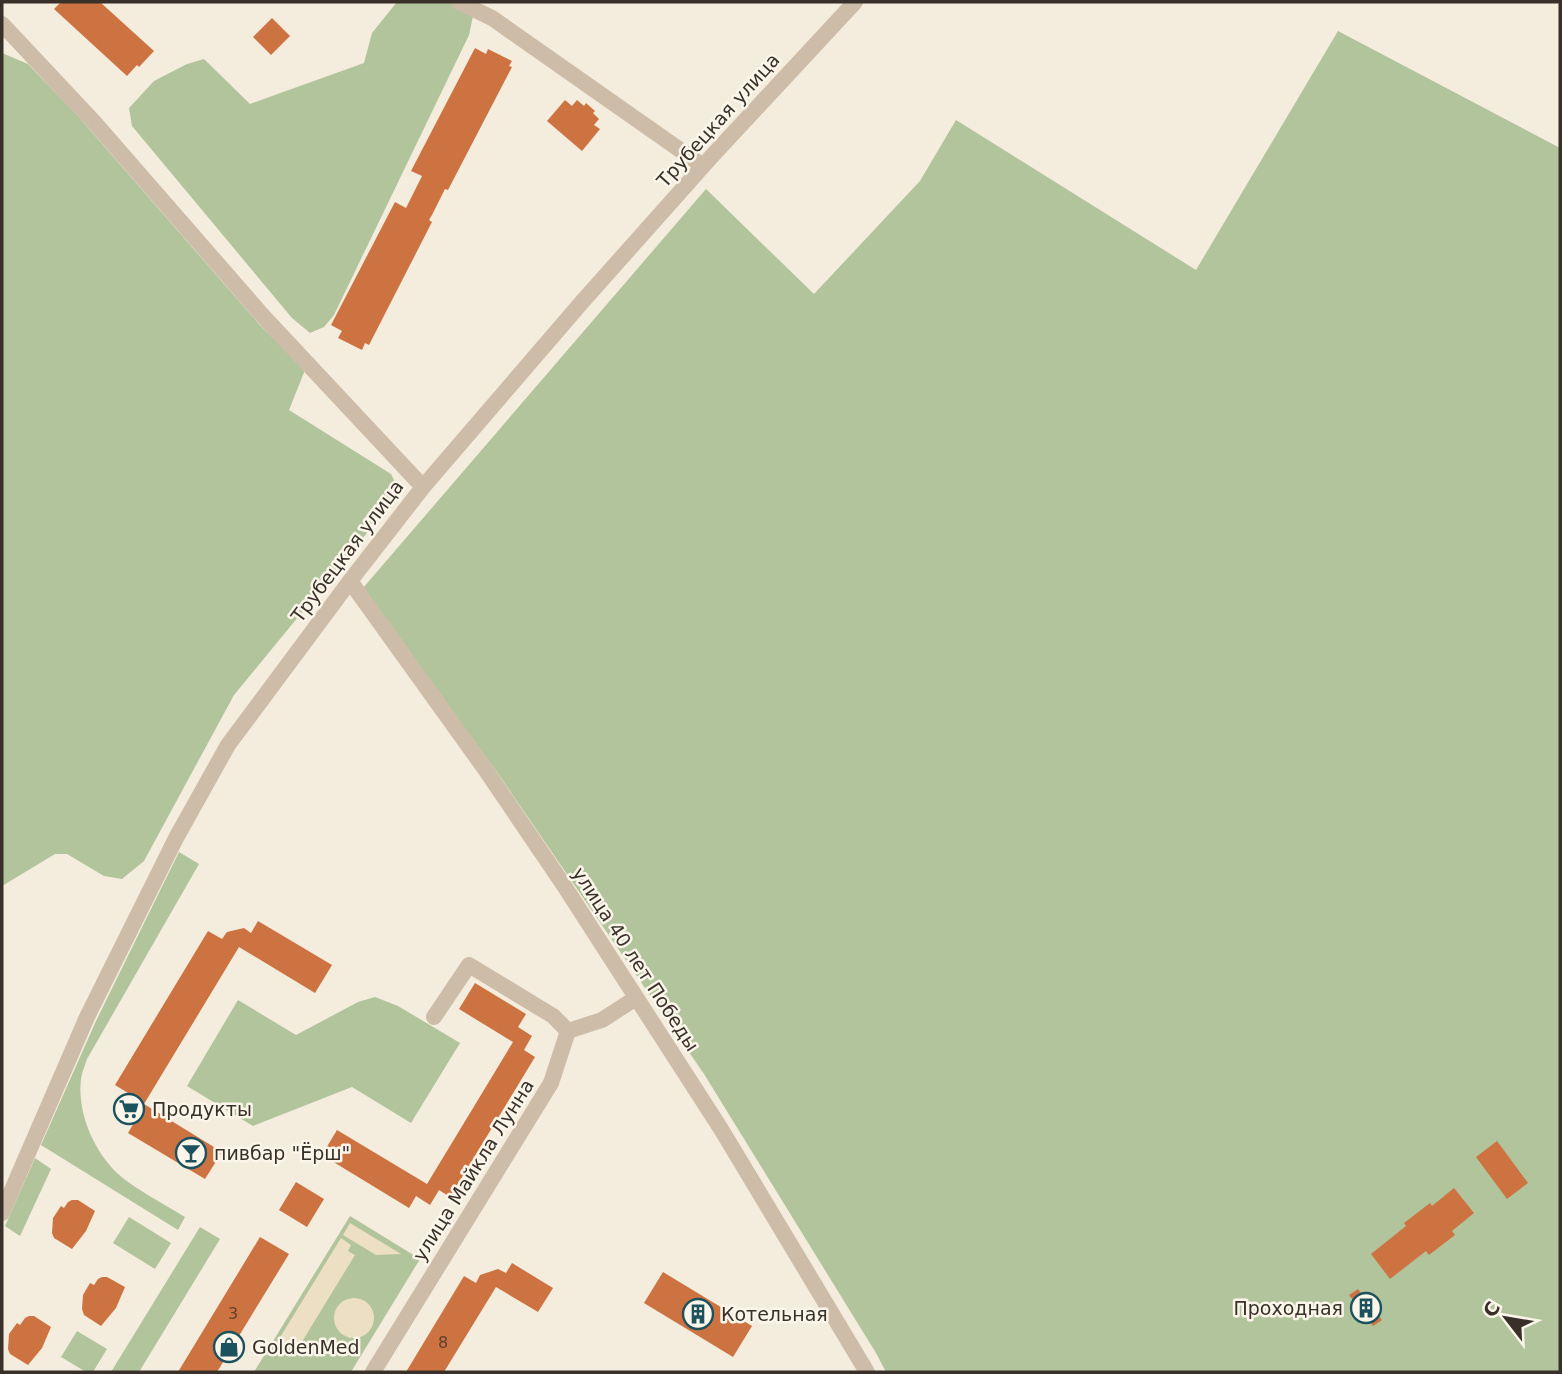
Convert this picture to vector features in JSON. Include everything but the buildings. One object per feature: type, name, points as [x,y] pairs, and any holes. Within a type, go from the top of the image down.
[{"type":"street","points":[[459,2],[492,18],[703,166]]},
{"type":"street","name":"Трубецкая улица","points":[[2,1213],[87,1017],[176,838],[229,745],[423,487],[703,166],[855,2]]},
{"type":"street","points":[[2,24],[94,121],[263,316],[423,487]]},
{"type":"street","name":"улица 40 лет Победы","points":[[350,581],[485,769],[563,884],[721,1129],[867,1372]]},
{"type":"street","points":[[434,1017],[469,965],[553,1016],[568,1031],[602,1020],[636,998]]},
{"type":"street","name":"улица Майкла Лунна","points":[[373,1372],[551,1083],[568,1031]]},
{"type":"green space","points":[[397,2],[476,2],[469,35],[334,315],[324,327],[310,333],[292,318],[132,126],[129,108],[154,81],[187,64],[204,59],[250,104],[364,63],[372,33]]},
{"type":"green space","points":[[1338,31],[1560,148],[1560,1372],[886,1372],[704,1074],[499,775],[363,588],[706,189],[814,294],[920,181],[956,120],[1196,270]]},
{"type":"green space","points":[[2,53],[28,64],[77,115],[259,324],[305,370],[289,410],[391,474],[396,484],[394,500],[234,695],[144,861],[122,879],[104,876],[67,854],[55,854],[2,886]]},
{"type":"green space","points":[[179,852],[199,864],[87,1059],[81,1076],[80,1092],[88,1130],[108,1164],[124,1179],[185,1217],[178,1230],[41,1145],[96,1021]]},
{"type":"green space","points":[[375,997],[398,1006],[460,1043],[411,1123],[352,1087],[253,1126],[187,1086],[238,1000],[296,1035],[358,1002]]},
{"type":"green space","points":[[35,1158],[51,1169],[20,1236],[5,1226]]},
{"type":"green space","points":[[350,1216],[420,1259],[351,1372],[254,1372]]},
{"type":"green space","points":[[129,1217],[171,1243],[155,1269],[113,1243]]},
{"type":"green space","points":[[200,1227],[220,1239],[139,1372],[111,1372]]},
{"type":"green space","points":[[77,1331],[107,1349],[93,1372],[86,1372],[61,1357]]},
{"type":"shaded area","points":[[350,1223],[401,1254],[376,1255],[343,1235]]},
{"type":"shaded area","points":[[341,1238],[351,1245],[348,1251],[355,1255],[300,1345],[293,1341],[289,1346],[279,1339]]},
{"type":"shaded area","points":[[354,1298],[362,1299],[368,1304],[373,1310],[373,1326],[368,1332],[362,1337],[354,1338],[346,1337],[340,1332],[335,1326],[334,1318],[335,1310],[340,1304],[346,1299]]},
{"type":"place","name":"Продукты","points":[[129,1109]]},
{"type":"place","name":"пивбар \"Ёрш\"","points":[[191,1153]]},
{"type":"place","name":"Проходная","points":[[1366,1308]]},
{"type":"place","name":"Котельная","points":[[698,1314]]},
{"type":"place","name":"GoldenMed","points":[[229,1347]]}]
